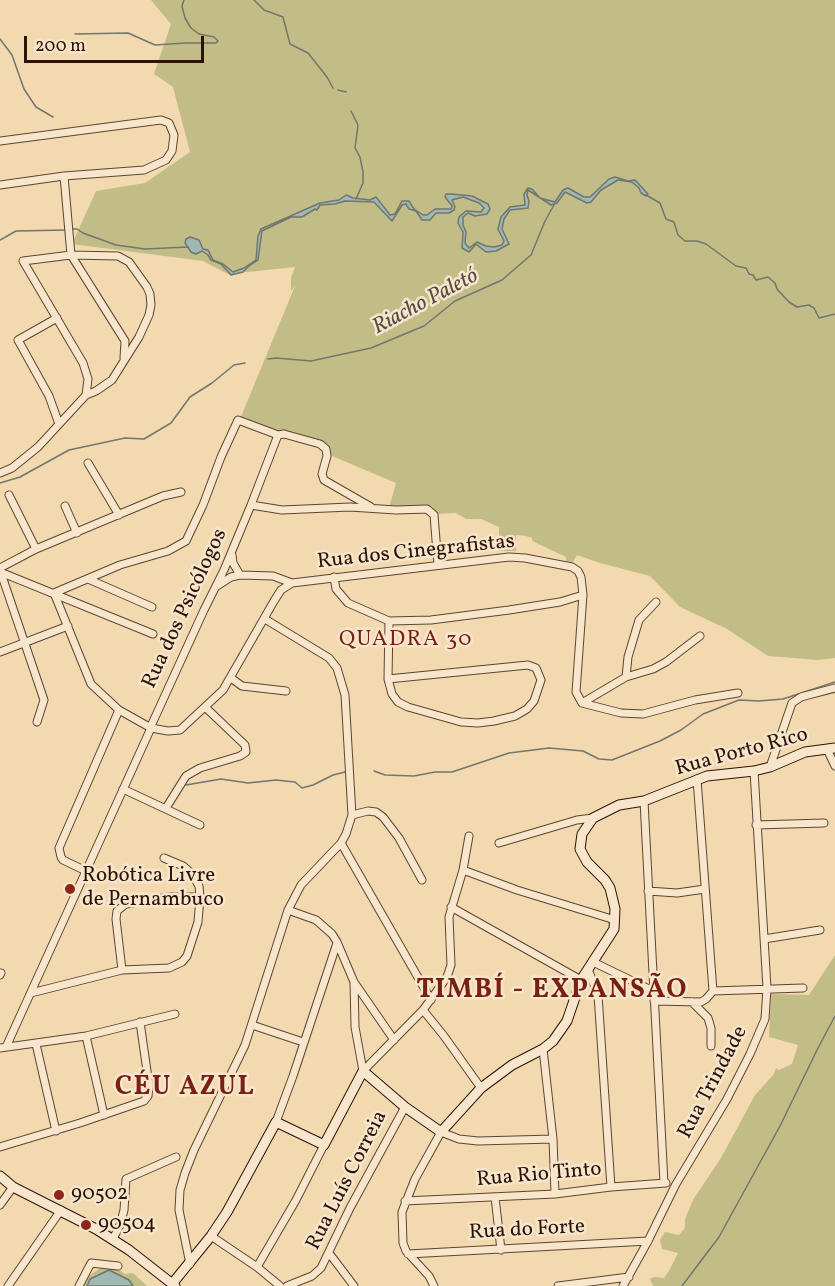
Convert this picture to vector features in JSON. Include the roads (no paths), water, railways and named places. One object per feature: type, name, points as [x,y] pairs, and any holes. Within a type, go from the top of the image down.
[{"type":"street","points":[[0,141],[165,121],[172,127],[174,142],[172,151],[166,160],[144,170],[64,176],[0,186]]},
{"type":"street","points":[[64,176],[71,255],[125,341],[121,366]]},
{"type":"street","points":[[0,473],[12,468],[30,454],[86,395],[112,380],[149,315],[151,300],[147,287],[123,258],[111,255],[71,255],[23,261],[83,363],[87,378],[86,395]]},
{"type":"street","points":[[57,318],[18,340],[44,386],[59,424]]},
{"type":"street","points":[[54,593],[136,559],[168,551],[186,541],[238,420],[278,435],[290,434],[320,444],[327,453],[322,474],[326,483],[374,508]]},
{"type":"street","name":"Rua dos Psicólogos","points":[[3,1047],[31,993],[216,588],[278,435]]},
{"type":"street","points":[[88,463],[119,515]]},
{"type":"street","points":[[0,571],[36,549],[163,496],[181,492]]},
{"type":"street","points":[[9,495],[36,549]]},
{"type":"street","points":[[251,505],[282,510],[322,507],[430,510],[435,519],[438,565]]},
{"type":"street","points":[[65,506],[77,533]]},
{"type":"street","points":[[216,588],[223,581],[240,575],[233,563],[231,552]]},
{"type":"street","name":"Rua dos Cinegrafistas","points":[[54,593],[91,684],[119,710],[151,727],[173,732],[180,730],[223,690],[282,590],[292,583],[509,557],[572,567],[578,572],[583,584],[583,599]]},
{"type":"street","points":[[0,571],[153,634]]},
{"type":"street","points":[[0,571],[44,700],[37,722]]},
{"type":"street","name":"Rua dos Cinegrafistas","points":[[240,575],[273,576],[292,583]]},
{"type":"street","points":[[334,577],[336,589],[348,603],[389,621],[431,620],[583,599],[576,692],[582,703],[621,713],[643,714],[678,703],[738,693]]},
{"type":"street","points":[[88,579],[152,607]]},
{"type":"street","points":[[626,677],[628,657],[639,620],[656,602]]},
{"type":"street","points":[[190,1264],[179,1210],[180,1190],[194,1150],[237,1062],[252,1025],[288,910],[301,885],[341,843],[352,814],[345,695],[337,668],[329,658],[265,619]]},
{"type":"street","points":[[388,680],[528,665],[536,668],[541,680],[534,701],[527,709],[515,716],[478,723],[444,719],[408,707],[398,702],[392,694],[388,680],[389,621]]},
{"type":"street","points":[[0,652],[68,626]]},
{"type":"street","points":[[582,703],[626,677],[645,672],[666,662],[700,636]]},
{"type":"street","points":[[231,678],[242,686],[286,691]]},
{"type":"street","points":[[770,767],[792,703],[801,697],[835,688]]},
{"type":"street","points":[[166,808],[186,776],[200,768],[240,756],[246,752],[245,745],[206,707]]},
{"type":"street","points":[[86,871],[63,860],[59,848],[119,710]]},
{"type":"street","points":[[831,749],[835,766]]},
{"type":"street","name":"Rua Porto Rico","points":[[499,843],[577,820],[593,818],[619,805],[644,801],[697,779],[718,774],[754,771],[770,767],[805,752],[831,749]]},
{"type":"street","name":"Rua Trindade","points":[[623,1286],[676,1184],[727,1099],[762,1029],[765,1018],[767,988],[754,771]]},
{"type":"street","points":[[697,779],[713,992]]},
{"type":"street","points":[[123,789],[200,825]]},
{"type":"street","points":[[644,801],[664,1184]]},
{"type":"street","points":[[352,814],[368,811],[376,812],[383,817],[399,838],[422,880]]},
{"type":"street","points":[[434,1286],[429,1276],[408,1254],[404,1243],[402,1212],[405,1201],[441,1132],[481,1088],[512,1065],[543,1049],[553,1041],[567,1022],[581,980],[614,929],[613,897],[610,888],[587,862],[580,849],[582,834],[593,818]]},
{"type":"street","points":[[756,825],[825,823]]},
{"type":"street","points":[[257,1268],[296,1200],[363,1071],[423,1010],[441,987],[451,965],[449,927],[451,907],[463,870],[469,836]]},
{"type":"street","points":[[341,843],[431,1000]]},
{"type":"street","points":[[31,993],[122,970],[169,968],[182,962],[194,938],[200,897],[199,886],[191,873],[183,866],[164,858]]},
{"type":"street","points":[[463,870],[517,890],[615,920]]},
{"type":"street","points":[[648,891],[677,893],[705,889]]},
{"type":"street","points":[[122,970],[117,911],[126,904],[169,897],[200,897]]},
{"type":"street","points":[[451,907],[581,980]]},
{"type":"street","points":[[288,910],[316,920],[337,942],[354,982],[394,1040]]},
{"type":"street","points":[[764,939],[820,930]]},
{"type":"street","points":[[0,1176],[13,1187],[113,1239],[174,1285],[211,1236],[276,1122],[337,942]]},
{"type":"street","points":[[590,965],[653,991]]},
{"type":"street","points":[[590,965],[598,995],[611,1187]]},
{"type":"street","points":[[354,982],[354,1028],[363,1071],[405,1107],[441,1132],[459,1139],[478,1141],[553,1139]]},
{"type":"street","points":[[654,1001],[701,1002],[713,992],[803,988]]},
{"type":"street","points":[[692,1002],[708,1018],[711,1028],[711,1046]]},
{"type":"street","points":[[423,1010],[444,1035],[481,1088]]},
{"type":"street","points":[[3,1047],[86,1036],[175,1014]]},
{"type":"street","points":[[0,1147],[144,1101],[148,1096],[149,1085],[140,1022]]},
{"type":"street","points":[[252,1025],[303,1042]]},
{"type":"street","points":[[86,1036],[104,1115]]},
{"type":"street","points":[[36,1044],[56,1131]]},
{"type":"street","points":[[543,1049],[553,1139],[555,1194]]},
{"type":"street","name":"Rua Luís Correia","points":[[287,1286],[312,1276],[321,1268],[350,1208],[405,1107]]},
{"type":"street","points":[[276,1122],[324,1144]]},
{"type":"street","points":[[113,1239],[124,1210],[126,1179],[176,1157]]},
{"type":"street","name":"Rua Rio Tinto","points":[[405,1201],[555,1194],[611,1187],[676,1184]]},
{"type":"street","points":[[0,1205],[13,1187]]},
{"type":"street","points":[[495,1197],[501,1250]]},
{"type":"street","points":[[9,1286],[61,1210]]},
{"type":"street","points":[[211,1236],[280,1286]]},
{"type":"street","name":"Rua do Forte","points":[[408,1254],[648,1241]]},
{"type":"street","points":[[329,1253],[354,1286]]},
{"type":"street","points":[[79,1286],[91,1263],[118,1266]]},
{"type":"street","points":[[558,1286],[628,1277]]},
{"type":"water","points":[[615,177],[628,181],[635,180],[648,194],[646,196],[641,193],[632,182],[618,180],[601,190],[591,202],[587,203],[565,192],[557,203],[551,205],[540,198],[555,202],[563,190],[568,188],[584,197],[590,197],[609,179]]},
{"type":"water","points":[[528,188],[540,198],[528,190],[528,208],[510,210],[504,219],[502,229],[509,244],[496,251],[486,252],[476,244],[469,252],[462,248],[463,232],[458,223],[459,217],[466,211],[481,212],[484,208],[479,203],[463,197],[452,200],[454,210],[449,213],[436,213],[430,220],[422,220],[416,211],[409,209],[406,204],[402,205],[392,221],[374,202],[345,201],[320,205],[317,210],[302,217],[291,217],[262,231],[258,260],[243,272],[231,275],[221,264],[211,260],[202,251],[196,254],[191,252],[185,243],[190,237],[199,240],[203,249],[208,250],[213,260],[223,264],[233,272],[256,260],[258,236],[261,229],[320,203],[339,200],[346,195],[370,200],[376,197],[390,215],[395,214],[402,201],[409,201],[414,209],[427,215],[435,209],[451,209],[452,206],[445,197],[446,194],[451,194],[472,196],[488,204],[490,209],[487,214],[475,216],[468,213],[463,217],[466,232],[465,243],[469,248],[477,242],[494,247],[502,245],[504,241],[498,229],[501,217],[510,207],[525,205],[524,194]]},
{"type":"water","points":[[109,1270],[129,1280],[133,1286],[87,1286],[90,1279]]},
{"type":"waterway","points":[[75,34],[128,33],[155,45],[216,43],[218,41],[214,37],[199,34],[191,28],[185,18],[182,6],[184,0]]},
{"type":"waterway","points":[[254,0],[264,10],[283,17],[290,44],[308,53],[333,88]]},
{"type":"waterway","points":[[0,39],[12,55],[24,89],[36,107],[53,117]]},
{"type":"waterway","points":[[338,90],[346,92]]},
{"type":"waterway","points":[[351,111],[358,125],[355,148],[360,157],[363,172],[363,183],[356,199]]},
{"type":"waterway","points":[[646,195],[660,203],[666,219],[674,222],[678,235],[685,241],[706,244],[736,266],[746,268],[756,280],[768,277],[789,302],[797,307],[809,305],[814,308],[819,318],[835,314]]},
{"type":"waterway","name":"Riacho Paletó","points":[[268,359],[311,361],[371,348],[424,326],[455,301],[502,280],[531,255],[554,205]]},
{"type":"waterway","points":[[70,229],[77,229],[116,245],[145,249],[188,247]]},
{"type":"waterway","points":[[0,240],[16,231],[66,230]]},
{"type":"waterway","name":"Riacho Paletó","points":[[0,483],[20,477],[69,450],[125,438],[144,439],[171,423],[190,397],[234,365],[245,363]]},
{"type":"waterway","points":[[374,771],[385,775],[414,776],[452,772],[509,753],[549,748],[583,751],[599,759],[612,760],[660,741],[681,730],[703,714],[739,700],[783,699],[835,682]]},
{"type":"waterway","points":[[186,785],[221,779],[248,783],[276,780],[295,782],[302,788],[345,772]]},
{"type":"waterway","points":[[682,1286],[719,1237],[780,1126],[835,1016]]},
{"type":"place","name":"Robótica Livre de Pernambuco","points":[[70,889]]},
{"type":"place","name":"90502","points":[[59,1195]]},
{"type":"place","name":"90504","points":[[86,1225]]},
{"type":"district","name":"QUADRA 30","points":[[406,641]]},
{"type":"district","name":"TIMBÍ - EXPANSÃO","points":[[552,992]]},
{"type":"district","name":"CÉU AZUL","points":[[185,1089]]}]
